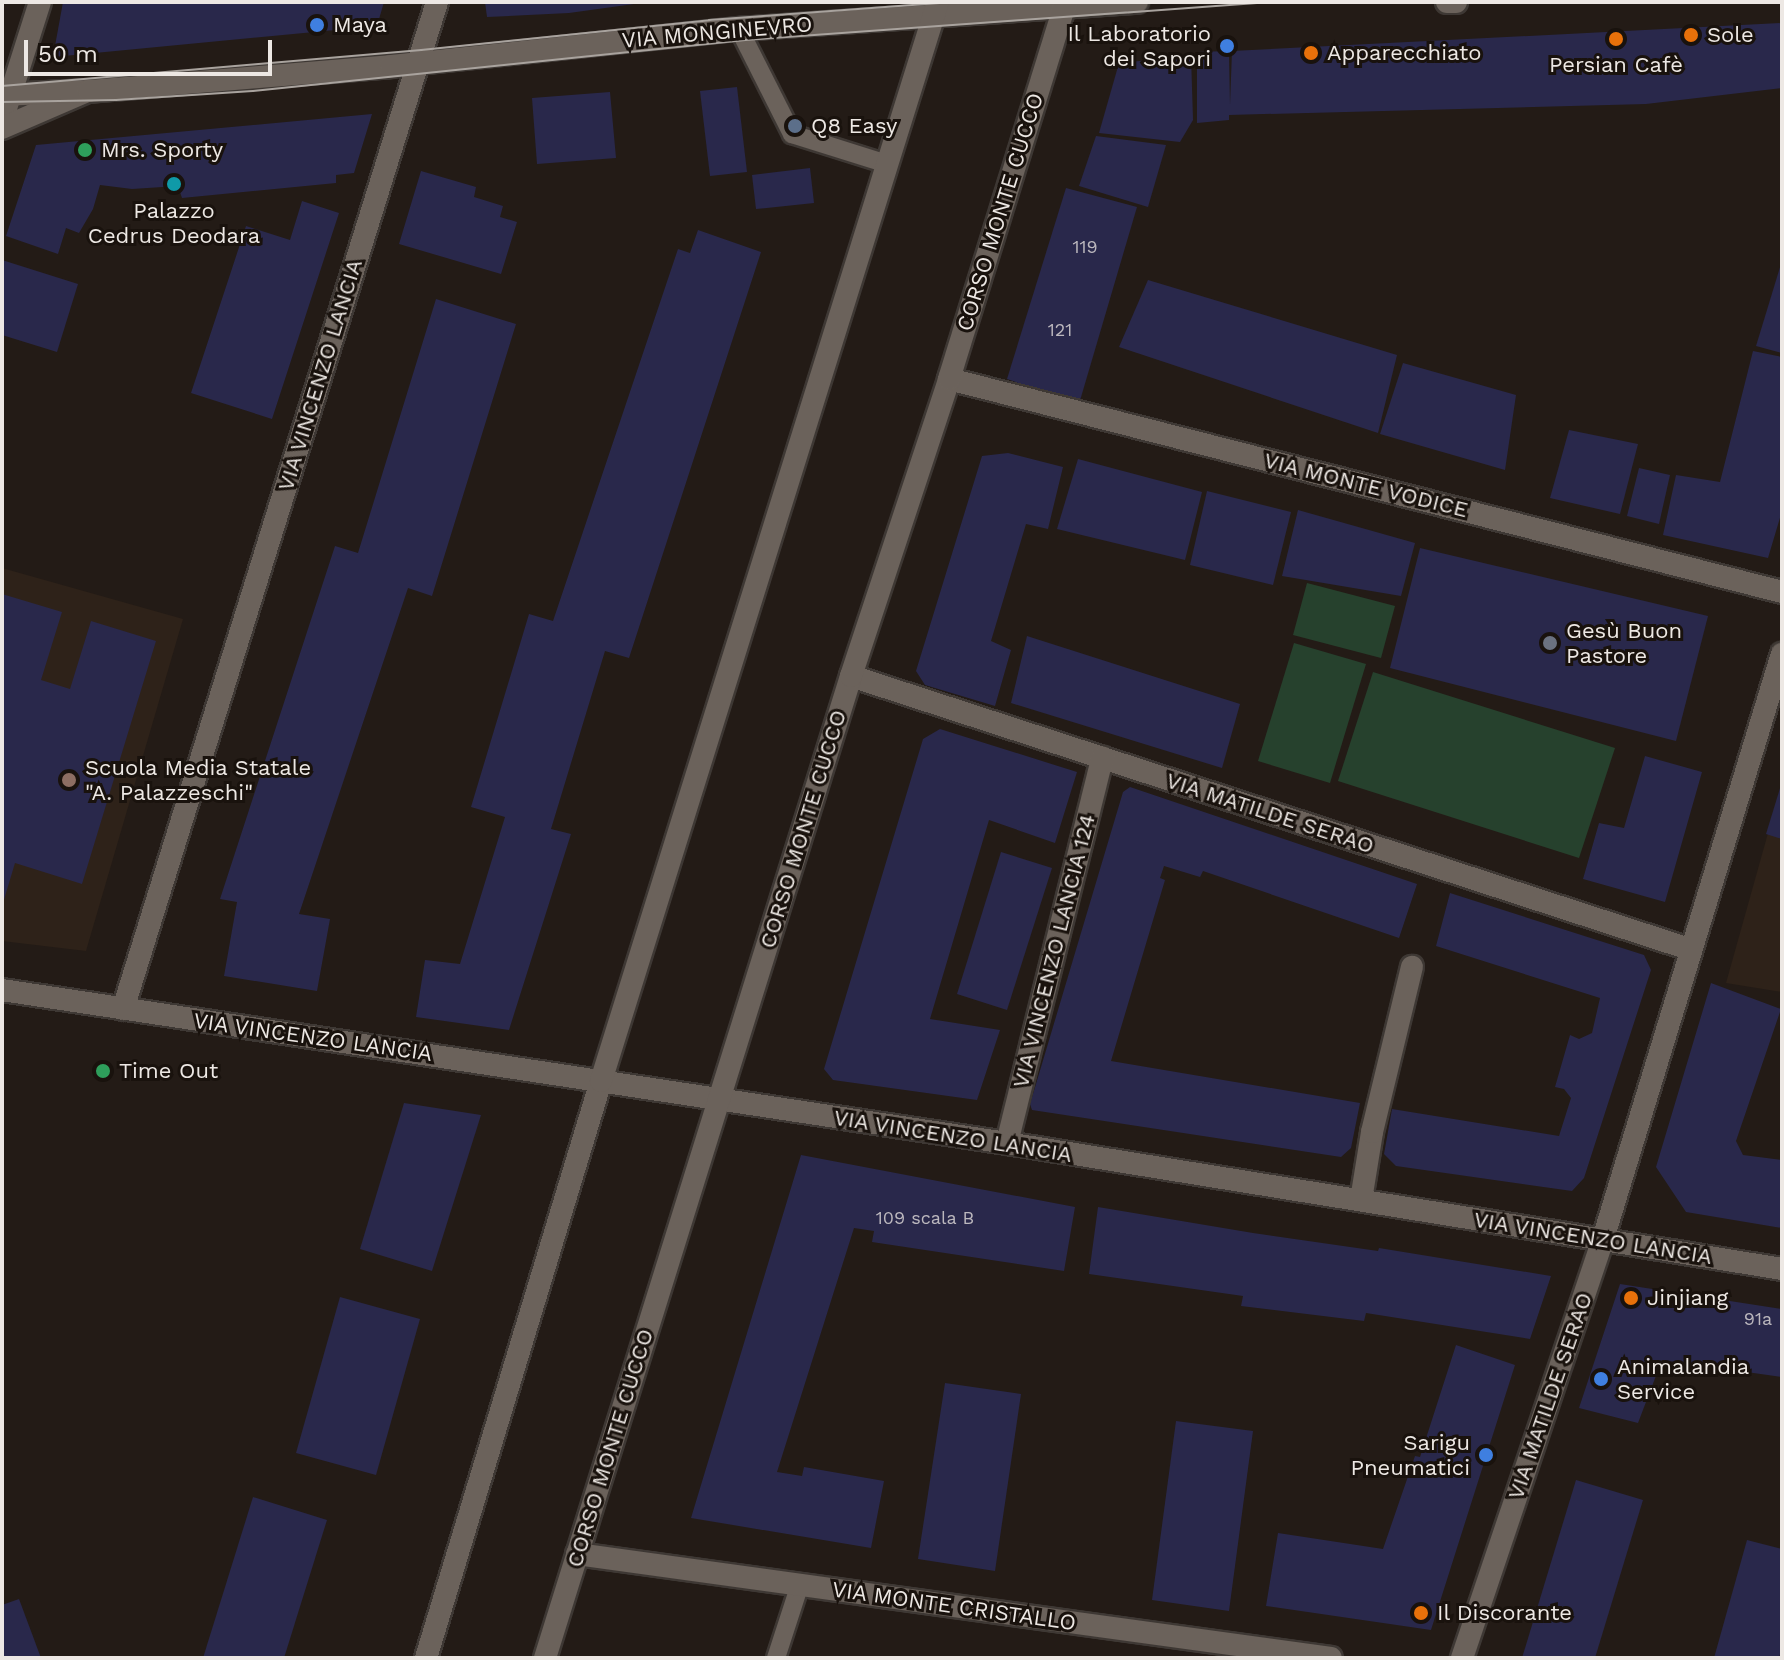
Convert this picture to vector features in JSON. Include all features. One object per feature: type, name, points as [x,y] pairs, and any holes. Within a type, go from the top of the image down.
[{"type":"street","points":[[2,121],[6,94],[40,2]]},
{"type":"street","points":[[418,62],[437,2]]},
{"type":"street","name":"VIA MONGINEVRO","points":[[6,94],[89,91],[418,62],[936,8],[1137,2]]},
{"type":"street","points":[[1447,2],[1456,2]]},
{"type":"street","name":"CORSO MONTE CUCCO","points":[[545,1658],[851,676],[1068,3]]},
{"type":"street","points":[[426,1658],[601,1081],[936,8]]},
{"type":"street","name":"VIA VINCENZO LANCIA","points":[[123,1009],[418,62]]},
{"type":"street","name":"VIA MONGINEVRO","points":[[2,128],[89,91]]},
{"type":"street","name":"VIA MONTE VODICE","points":[[949,379],[1782,592]]},
{"type":"street","name":"VIA MATILDE SERAO","points":[[1462,1658],[1603,1239],[1689,949],[1782,654]]},
{"type":"street","name":"VIA MATILDE SERAO","points":[[851,676],[1689,949]]},
{"type":"street","name":"VIA VINCENZO LANCIA 124","points":[[1007,1143],[1102,758]]},
{"type":"street","points":[[1361,1200],[1372,1132],[1412,967]]},
{"type":"street","name":"VIA VINCENZO LANCIA","points":[[2,990],[1007,1143],[1782,1269]]},
{"type":"street","name":"VIA MONTE CRISTALLO","points":[[577,1554],[1331,1658]]},
{"type":"lane","points":[[739,29],[792,134],[887,164]]},
{"type":"lane","points":[[776,1658],[800,1584]]},
{"type":"shaded area","name":"Scuola Media Statale \"A. Palazzeschi\"","points":[[2,568],[183,619],[86,951],[2,941]]},
{"type":"shaded area","points":[[1782,783],[1782,992],[1726,983]]},
{"type":"green space","points":[[1307,583],[1395,606],[1381,658],[1293,635]]},
{"type":"green space","points":[[1294,643],[1366,664],[1330,783],[1258,761]]},
{"type":"green space","points":[[1373,672],[1615,748],[1579,858],[1338,781]]},
{"type":"building","points":[[63,2],[384,2],[377,26],[53,57]]},
{"type":"building","points":[[485,2],[634,4],[569,13],[487,17]]},
{"type":"building","points":[[1782,23],[1782,88],[1646,104],[1229,115],[1229,120],[1197,123],[1197,52],[1229,51],[1230,105],[1232,51]]},
{"type":"building","points":[[1191,56],[1193,120],[1180,142],[1099,133],[1119,63]]},
{"type":"building","points":[[737,87],[747,172],[710,176],[700,91]]},
{"type":"building","points":[[610,92],[616,158],[537,164],[532,98]]},
{"type":"building","name":"Palazzo Cedrus Deodara","points":[[372,114],[354,173],[336,175],[336,183],[182,198],[178,186],[132,189],[100,185],[93,209],[79,233],[66,228],[58,254],[6,236],[36,145]]},
{"type":"building","points":[[1096,136],[1166,145],[1148,207],[1079,186]]},
{"type":"building","points":[[810,168],[814,203],[756,209],[752,175]]},
{"type":"building","points":[[421,171],[476,187],[474,197],[503,206],[500,217],[517,222],[501,274],[399,244]]},
{"type":"building","points":[[1066,188],[1137,207],[1079,404],[1007,379]]},
{"type":"building","points":[[302,201],[339,213],[272,419],[191,393],[246,226],[290,240]]},
{"type":"building","points":[[698,230],[761,252],[629,658],[605,651],[551,829],[571,834],[509,1030],[416,1017],[425,960],[460,964],[505,817],[471,807],[529,614],[553,621],[678,249],[690,253]]},
{"type":"building","points":[[2,260],[78,284],[57,352],[2,335]]},
{"type":"building","points":[[1782,264],[1782,353],[1756,346]]},
{"type":"building","points":[[1148,280],[1397,355],[1378,433],[1119,347]]},
{"type":"building","points":[[436,299],[516,324],[432,596],[408,588],[299,914],[330,919],[317,991],[224,976],[237,902],[220,899],[335,546],[358,553]]},
{"type":"building","points":[[1753,351],[1782,357],[1782,511],[1768,558],[1663,535],[1676,475],[1720,482]]},
{"type":"building","points":[[1403,363],[1516,395],[1505,470],[1380,434]]},
{"type":"building","points":[[1569,430],[1638,444],[1620,514],[1550,498]]},
{"type":"building","points":[[1008,453],[1063,467],[1048,529],[1026,524],[991,641],[1011,650],[995,706],[925,685],[916,671],[982,456]]},
{"type":"building","points":[[1078,459],[1202,492],[1185,560],[1057,529]]},
{"type":"building","points":[[1639,468],[1670,475],[1659,524],[1627,516]]},
{"type":"building","points":[[1207,491],[1291,512],[1273,585],[1190,565]]},
{"type":"building","points":[[1298,510],[1415,543],[1401,596],[1282,576]]},
{"type":"building","points":[[1420,548],[1708,616],[1676,741],[1390,668]]},
{"type":"building","name":"Scuola Media Statale \"A. Palazzeschi\"","points":[[2,594],[62,612],[41,680],[70,689],[91,621],[156,641],[82,884],[15,863],[3,903]]},
{"type":"building","points":[[1027,636],[1240,704],[1222,768],[1011,703]]},
{"type":"building","points":[[940,729],[1077,772],[1055,843],[989,820],[930,1019],[1000,1030],[977,1100],[833,1080],[824,1069],[923,739]]},
{"type":"building","points":[[1645,756],[1702,772],[1665,902],[1583,879],[1599,823],[1624,828]]},
{"type":"building","points":[[1782,785],[1782,839],[1766,834]]},
{"type":"building","points":[[1130,787],[1417,884],[1399,938],[1203,871],[1200,877],[1164,866],[1160,878],[1165,880],[1111,1061],[1360,1103],[1351,1148],[1341,1157],[1032,1110],[1030,1104],[1123,792]]},
{"type":"building","points":[[1001,852],[1052,868],[1007,1010],[957,994]]},
{"type":"building","points":[[1450,893],[1644,955],[1651,970],[1584,1178],[1572,1191],[1396,1166],[1384,1154],[1392,1109],[1559,1136],[1571,1098],[1564,1089],[1555,1087],[1570,1035],[1579,1039],[1592,1033],[1600,998],[1436,946]]},
{"type":"building","points":[[1711,983],[1781,1009],[1736,1141],[1743,1155],[1782,1160],[1782,1228],[1686,1212],[1656,1167]]},
{"type":"building","points":[[404,1103],[481,1115],[432,1271],[360,1249]]},
{"type":"building","points":[[801,1155],[1075,1207],[1064,1271],[872,1242],[874,1231],[854,1228],[777,1472],[802,1476],[804,1467],[884,1481],[871,1548],[691,1518]]},
{"type":"building","points":[[1098,1207],[1551,1276],[1530,1339],[1366,1313],[1364,1321],[1241,1306],[1243,1296],[1089,1274]]},
{"type":"building","points":[[1620,1284],[1782,1309],[1782,1377],[1662,1360],[1638,1423],[1579,1408]]},
{"type":"building","points":[[340,1297],[420,1319],[376,1475],[296,1453]]},
{"type":"building","points":[[1456,1345],[1515,1365],[1431,1630],[1266,1606],[1278,1533],[1383,1549],[1415,1456],[1420,1457]]},
{"type":"building","points":[[945,1383],[1021,1394],[995,1571],[918,1559]]},
{"type":"building","points":[[1176,1421],[1253,1431],[1229,1611],[1152,1600]]},
{"type":"building","points":[[1576,1480],[1643,1500],[1595,1658],[1522,1658]]},
{"type":"building","points":[[253,1497],[327,1520],[284,1658],[203,1658]]},
{"type":"building","points":[[1747,1540],[1782,1549],[1782,1646],[1779,1658],[1714,1658]]},
{"type":"building","points":[[19,1599],[41,1658],[2,1658],[2,1605]]},
{"type":"tram line","points":[[2,86],[421,50],[709,20],[956,2]]},
{"type":"tram line","points":[[2,102],[116,100],[253,91],[745,40],[1271,2]]},
{"type":"place","name":"Maya","points":[[317,25]]},
{"type":"place","name":"Sole","points":[[1691,35]]},
{"type":"place","name":"Persian Cafè","points":[[1616,39]]},
{"type":"place","name":"Il Laboratorio dei Sapori","points":[[1227,46]]},
{"type":"place","name":"Apparecchiato","points":[[1311,53]]},
{"type":"place","name":"Q8 Easy","points":[[795,126]]},
{"type":"place","name":"Mrs. Sporty","points":[[85,150]]},
{"type":"place","name":"Palazzo Cedrus Deodara","points":[[174,184]]},
{"type":"place","name":"Gesù Buon Pastore","points":[[1550,643]]},
{"type":"place","name":"Scuola Media Statale \"A. Palazzeschi\"","points":[[69,780]]},
{"type":"place","name":"Time Out","points":[[103,1071]]},
{"type":"place","name":"Jinjiang","points":[[1631,1298]]},
{"type":"place","name":"Animalandia Service","points":[[1601,1379]]},
{"type":"place","name":"Sarigu Pneumatici","points":[[1486,1455]]},
{"type":"place","name":"Il Discorante","points":[[1421,1613]]}]
